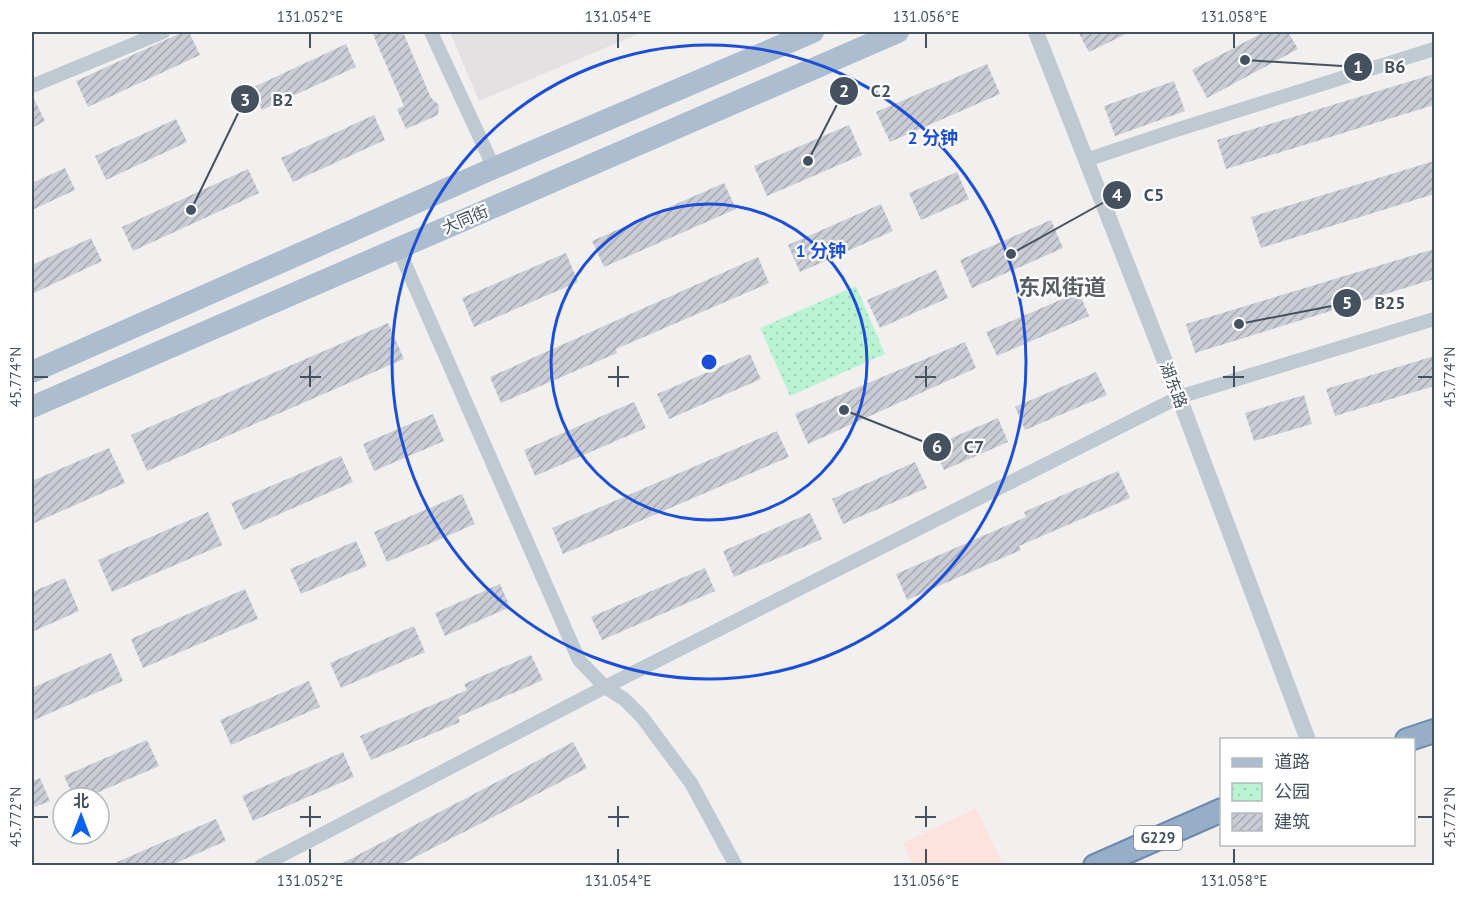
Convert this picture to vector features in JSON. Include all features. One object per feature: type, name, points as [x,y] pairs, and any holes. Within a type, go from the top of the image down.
[{"type":"highway","points":[[1413,738],[1434,731]]},
{"type":"highway","name":"G229","points":[[1095,866],[1220,810]]},
{"type":"main road","points":[[32,372],[494,168],[813,32]]},
{"type":"main road","name":"大同街","points":[[32,407],[898,32]]},
{"type":"street","points":[[32,87],[163,32]]},
{"type":"street","points":[[431,32],[494,168]]},
{"type":"street","name":"湖东路","points":[[1036,32],[1179,397],[1307,738]]},
{"type":"street","points":[[1086,160],[1434,49]]},
{"type":"street","points":[[398,248],[579,660],[605,687],[624,699],[642,717],[691,783],[736,866]]},
{"type":"street","points":[[261,866],[605,687],[1179,397],[1434,319]]},
{"type":"shaded area","points":[[450,32],[643,32],[479,101]]},
{"type":"shaded area","points":[[976,808],[1003,865],[913,865],[903,843]]},
{"type":"green space","points":[[856,286],[885,354],[790,396],[760,328]]},
{"type":"building","points":[[183,32],[189,32],[200,55],[88,107],[76,81]]},
{"type":"building","points":[[372,32],[403,32],[431,98],[439,105],[438,115],[406,129],[397,109],[404,106]]},
{"type":"building","points":[[1078,32],[1130,32],[1089,52]]},
{"type":"building","points":[[1264,32],[1288,32],[1298,49],[1207,98],[1192,70]]},
{"type":"building","points":[[346,44],[356,67],[262,110],[252,88]]},
{"type":"building","points":[[987,64],[1000,94],[890,142],[876,112]]},
{"type":"building","points":[[1434,74],[1434,105],[1226,169],[1217,140]]},
{"type":"building","points":[[1174,81],[1185,111],[1115,136],[1104,106]]},
{"type":"building","points":[[32,95],[45,121],[32,128]]},
{"type":"building","points":[[374,115],[385,140],[293,182],[281,158]]},
{"type":"building","points":[[176,119],[187,142],[106,180],[95,156]]},
{"type":"building","points":[[849,125],[862,155],[767,196],[754,166]]},
{"type":"building","points":[[1434,161],[1434,194],[1261,248],[1251,217]]},
{"type":"building","points":[[65,168],[75,190],[32,210],[32,183]]},
{"type":"building","points":[[248,169],[259,193],[133,251],[122,227]]},
{"type":"building","points":[[957,172],[969,199],[921,220],[909,193]]},
{"type":"building","points":[[724,183],[736,209],[604,267],[592,241]]},
{"type":"building","points":[[881,204],[893,231],[800,272],[788,245]]},
{"type":"building","points":[[1051,220],[1063,248],[972,288],[960,260]]},
{"type":"building","points":[[91,238],[102,261],[32,294],[32,265]]},
{"type":"building","points":[[1434,249],[1434,279],[1195,353],[1186,324]]},
{"type":"building","points":[[566,253],[578,282],[474,327],[462,298]]},
{"type":"building","points":[[758,257],[769,283],[616,349],[617,353],[501,403],[490,377]]},
{"type":"building","points":[[936,270],[948,298],[880,328],[867,300]]},
{"type":"building","points":[[1079,292],[1089,316],[997,356],[986,332]]},
{"type":"building","points":[[388,323],[404,359],[147,471],[131,435]]},
{"type":"building","points":[[965,342],[976,368],[808,444],[795,414]]},
{"type":"building","points":[[750,354],[761,379],[669,419],[657,394]]},
{"type":"building","points":[[1434,356],[1434,386],[1335,416],[1326,389]]},
{"type":"building","points":[[1096,372],[1107,395],[1025,430],[1015,407]]},
{"type":"building","points":[[1304,395],[1312,424],[1254,441],[1245,413]]},
{"type":"building","points":[[634,402],[646,428],[535,476],[524,450]]},
{"type":"building","points":[[433,414],[444,441],[374,471],[363,444]]},
{"type":"building","points":[[998,418],[1008,442],[944,470],[933,446]]},
{"type":"building","points":[[777,431],[789,457],[563,554],[552,528]]},
{"type":"building","points":[[109,448],[125,483],[32,524],[32,481]]},
{"type":"building","points":[[341,456],[353,482],[243,530],[231,503]]},
{"type":"building","points":[[915,462],[927,488],[843,524],[832,499]]},
{"type":"building","points":[[1118,471],[1130,498],[1019,546],[1021,550],[907,600],[896,574],[1026,517],[1024,512]]},
{"type":"building","points":[[462,494],[475,524],[387,562],[374,532]]},
{"type":"building","points":[[208,512],[222,545],[112,592],[98,560]]},
{"type":"building","points":[[810,513],[822,539],[734,577],[723,551]]},
{"type":"building","points":[[356,541],[367,566],[301,594],[290,569]]},
{"type":"building","points":[[705,568],[715,591],[602,640],[591,617]]},
{"type":"building","points":[[65,578],[79,611],[32,632],[32,592]]},
{"type":"building","points":[[500,584],[510,607],[445,636],[435,613]]},
{"type":"building","points":[[245,589],[258,619],[143,668],[131,639]]},
{"type":"building","points":[[414,626],[425,652],[341,688],[330,663]]},
{"type":"building","points":[[111,653],[123,681],[32,721],[32,688]]},
{"type":"building","points":[[531,655],[543,680],[458,717],[460,722],[371,760],[360,736],[467,690],[464,684]]},
{"type":"building","points":[[309,681],[320,707],[231,745],[220,720]]},
{"type":"building","points":[[147,740],[159,766],[111,787],[69,786],[64,776]]},
{"type":"building","points":[[573,742],[587,768],[398,866],[337,866]]},
{"type":"building","points":[[343,752],[354,777],[253,821],[242,796]]},
{"type":"building","points":[[40,778],[50,801],[32,808],[32,781]]},
{"type":"building","points":[[216,819],[226,841],[169,866],[108,866]]},
{"type":"place","name":"B6","points":[[1245,60]]},
{"type":"place","name":"C2","points":[[808,161]]},
{"type":"place","name":"B2","points":[[191,210]]},
{"type":"place","name":"C5","points":[[1011,254]]},
{"type":"place","name":"B25","points":[[1239,324]]},
{"type":"place","name":"C7","points":[[844,410]]},
{"type":"district","name":"东风街道","points":[[1062,287]]}]
